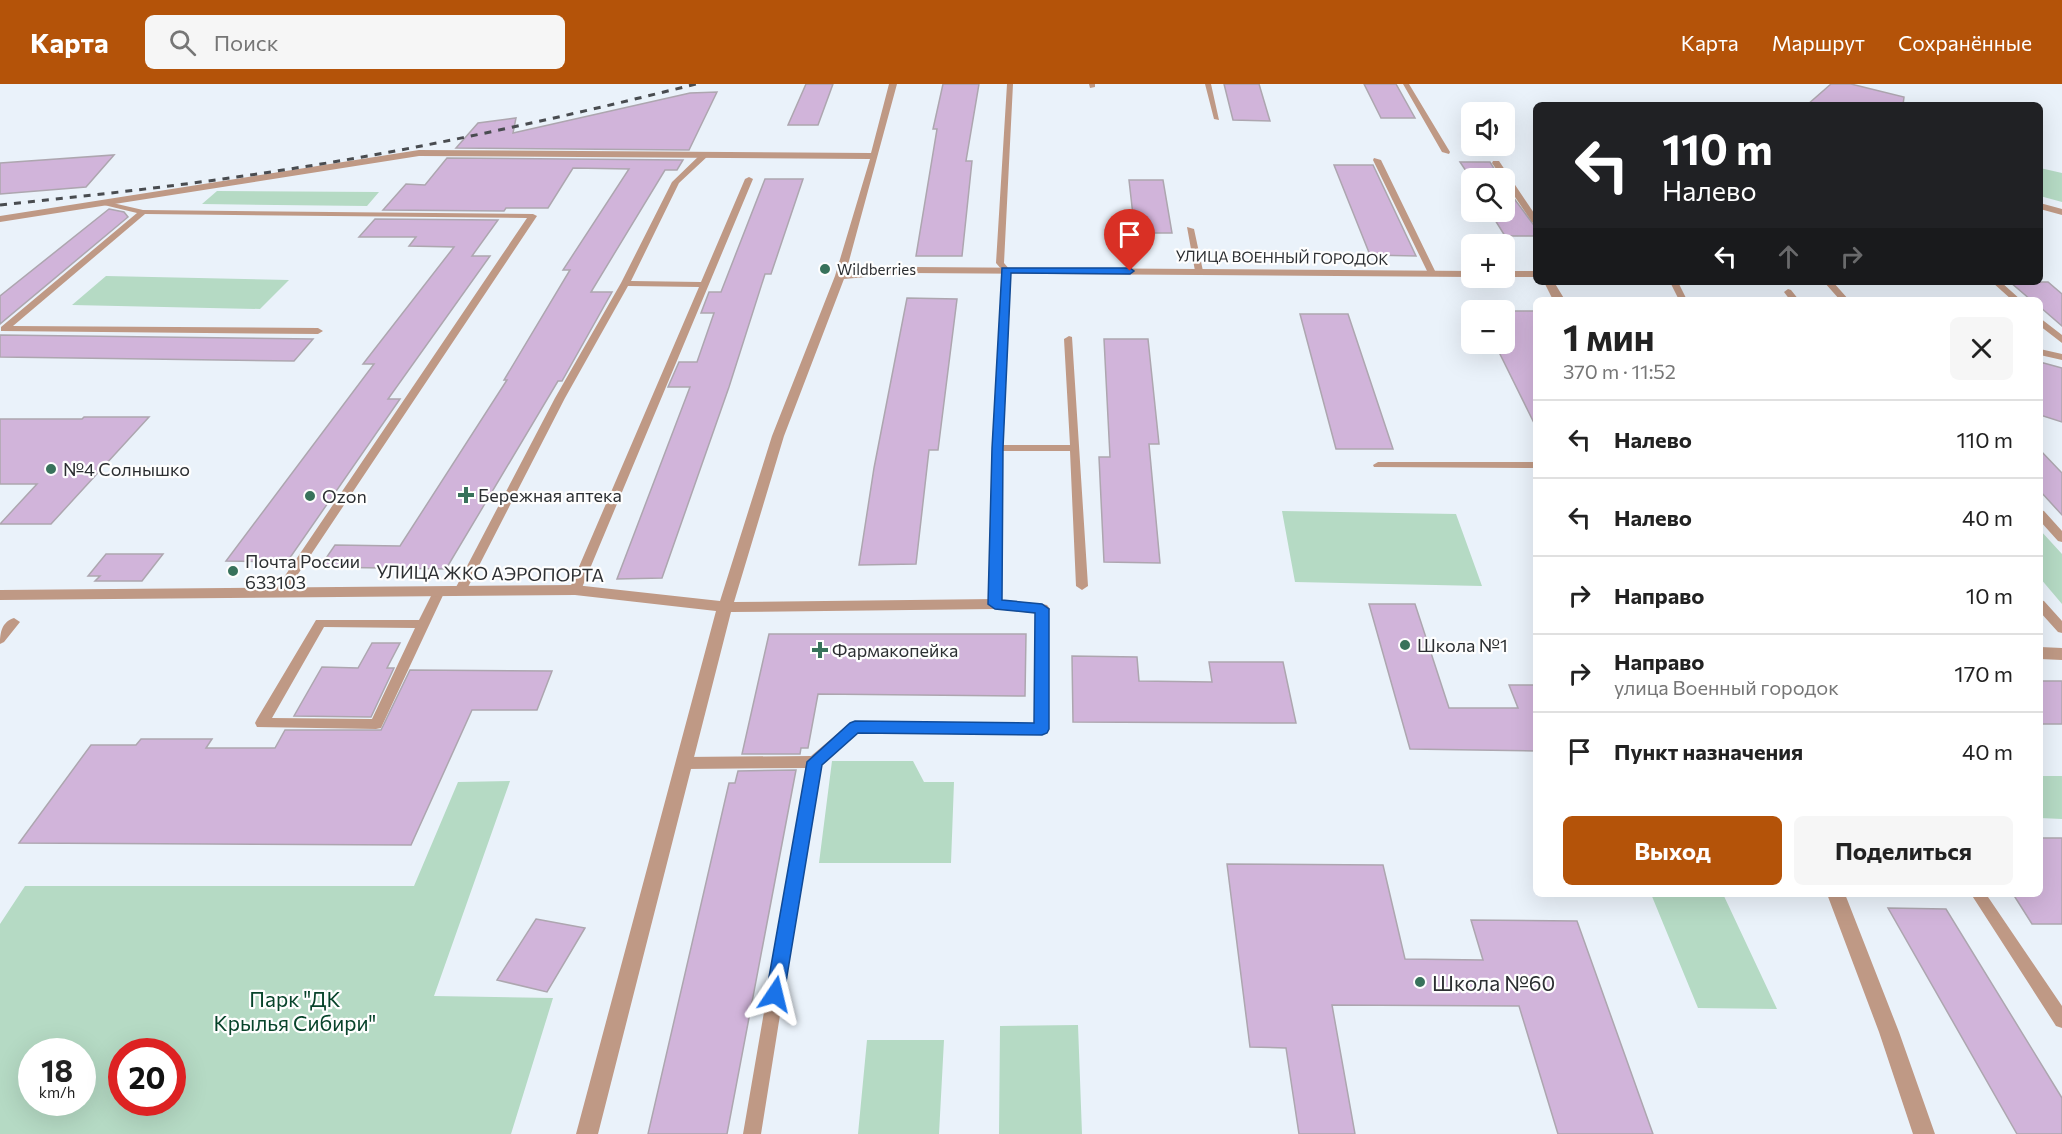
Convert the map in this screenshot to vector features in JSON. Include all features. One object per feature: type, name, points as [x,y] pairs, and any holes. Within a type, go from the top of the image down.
[{"type":"street","points":[[587,1134],[718,630],[778,436],[840,276],[875,156],[893,84]]},
{"type":"street","points":[[0,219],[419,153],[875,156]]},
{"type":"street","points":[[2043,207],[2062,212]]},
{"type":"street","name":"УЛИЦА ВОЕННЫЙ ГОРОДОК","points":[[840,276],[911,270],[1461,274]]},
{"type":"street","points":[[1515,274],[1533,274]]},
{"type":"street","name":"УЛИЦА ЖКО АЭРОПОРТА","points":[[0,594],[574,590],[726,607],[995,604],[1042,609]]},
{"type":"street","points":[[2043,653],[2062,654]]},
{"type":"street","points":[[1837,897],[1889,1032],[1924,1134]]},
{"type":"lane","points":[[995,604],[998,448],[1006,270],[1000,263],[1010,84]]},
{"type":"lane","points":[[1208,84],[1217,119]]},
{"type":"lane","points":[[1406,84],[1446,152]]},
{"type":"lane","points":[[460,591],[560,398],[625,283],[676,182],[705,155]]},
{"type":"lane","points":[[1377,160],[1432,273]]},
{"type":"lane","points":[[1496,163],[1533,218]]},
{"type":"lane","points":[[574,590],[749,179]]},
{"type":"lane","points":[[107,203],[143,212],[532,216],[280,592]]},
{"type":"lane","points":[[3,329],[143,212]]},
{"type":"lane","points":[[1190,229],[1199,271]]},
{"type":"lane","points":[[625,283],[704,285]]},
{"type":"lane","points":[[1831,285],[1842,297]]},
{"type":"lane","points":[[2000,285],[2014,297]]},
{"type":"lane","points":[[1788,292],[1792,297]]},
{"type":"lane","points":[[2043,324],[2062,340]]},
{"type":"lane","points":[[3,329],[318,331]]},
{"type":"lane","points":[[1069,339],[1082,586]]},
{"type":"lane","points":[[2043,353],[2062,357]]},
{"type":"lane","points":[[998,448],[1075,448]]},
{"type":"lane","points":[[1378,465],[1533,465]]},
{"type":"lane","points":[[2043,517],[2062,537]]},
{"type":"lane","points":[[423,624],[320,623],[262,723],[376,724],[439,591]]},
{"type":"lane","points":[[2043,607],[2062,629]]},
{"type":"lane","points":[[684,763],[814,762],[855,727],[1042,729],[1042,609]]},
{"type":"lane","points":[[0,639],[14,622]]},
{"type":"lane","points":[[752,1134],[814,762]]},
{"type":"lane","points":[[1980,897],[2062,1020]]},
{"type":"green space","points":[[2043,169],[2062,173],[2062,202],[2043,197]]},
{"type":"green space","points":[[217,191],[379,192],[367,206],[202,204]]},
{"type":"green space","points":[[106,276],[289,280],[260,309],[72,305]]},
{"type":"green space","points":[[1282,511],[1456,514],[1482,586],[1295,582]]},
{"type":"green space","points":[[2043,533],[2062,554],[2062,604],[2043,582]]},
{"type":"green space","points":[[832,761],[913,761],[924,782],[954,782],[951,863],[819,863]]},
{"type":"green space","points":[[2043,776],[2062,776],[2062,819],[2043,818]]},
{"type":"green space","name":"Парк \"ДК Крылья Сибири\"","points":[[510,781],[434,996],[553,998],[511,1134],[0,1134],[0,924],[25,886],[414,886],[458,782]]},
{"type":"green space","points":[[1652,897],[1724,897],[1777,1009],[1698,1008]]},
{"type":"green space","points":[[1078,1025],[1082,1134],[999,1134],[1000,1026]]},
{"type":"green space","points":[[867,1040],[944,1040],[939,1134],[858,1134]]},
{"type":"building","points":[[806,84],[833,84],[818,125],[788,125]]},
{"type":"building","points":[[943,84],[979,84],[966,161],[972,161],[962,256],[916,256],[937,129],[933,129]]},
{"type":"building","points":[[1224,84],[1259,84],[1270,121],[1233,120]]},
{"type":"building","points":[[1364,84],[1396,84],[1415,118],[1381,118]]},
{"type":"building","points":[[1831,84],[1851,84],[1904,97],[1903,102],[1810,102]]},
{"type":"building","points":[[717,92],[689,150],[456,148],[478,123],[516,118],[513,133],[690,93]]},
{"type":"building","points":[[114,155],[86,187],[0,194],[0,163]]},
{"type":"building","points":[[447,158],[683,160],[677,170],[665,170],[591,292],[612,292],[562,381],[558,381],[446,569],[320,567],[335,545],[400,546],[507,380],[504,380],[570,270],[563,270],[629,169],[573,168],[548,208],[506,208],[504,211],[383,210],[406,184],[425,185]]},
{"type":"building","points":[[1460,162],[1490,162],[1494,168],[1464,168]]},
{"type":"building","points":[[1334,165],[1373,165],[1416,256],[1370,255]]},
{"type":"building","points":[[765,179],[803,179],[771,274],[765,274],[729,387],[662,578],[617,579],[690,387],[668,387],[679,362],[697,362],[714,313],[701,313],[709,292],[721,292]]},
{"type":"building","points":[[1129,180],[1163,180],[1172,233],[1135,233]]},
{"type":"building","points":[[1515,200],[1533,224],[1533,236],[1504,234],[1496,222],[1515,222]]},
{"type":"building","points":[[109,209],[124,212],[128,217],[0,324],[0,296]]},
{"type":"building","points":[[375,219],[498,220],[472,256],[490,256],[388,399],[400,399],[287,562],[226,561],[374,364],[363,364],[454,247],[409,246],[416,237],[359,237]]},
{"type":"building","points":[[2043,282],[2048,282],[2062,294],[2062,326],[2043,310],[2043,297],[2028,297],[2014,285],[2043,285]]},
{"type":"building","points":[[907,298],[957,299],[938,450],[929,450],[916,564],[859,565],[874,468]]},
{"type":"building","points":[[1515,311],[1533,311],[1533,421],[1500,354],[1515,354]]},
{"type":"building","points":[[1300,314],[1348,314],[1393,449],[1336,449]]},
{"type":"building","points":[[0,335],[313,339],[294,361],[0,357]]},
{"type":"building","points":[[1104,339],[1148,339],[1159,444],[1149,444],[1160,563],[1104,562],[1099,457],[1110,457]]},
{"type":"building","points":[[2043,363],[2062,368],[2062,422],[2043,416]]},
{"type":"building","name":"№4 Солнышко","points":[[84,417],[149,417],[51,524],[0,524],[37,484],[0,484],[0,419],[82,419]]},
{"type":"building","points":[[2043,453],[2062,473],[2062,515],[2043,494]]},
{"type":"building","points":[[106,554],[163,554],[142,581],[95,581],[100,576],[88,576]]},
{"type":"building","name":"Школа №1","points":[[1369,604],[1415,604],[1449,708],[1518,708],[1509,685],[1533,685],[1533,751],[1410,749]]},
{"type":"building","points":[[769,634],[1026,634],[1025,696],[818,694],[808,748],[801,748],[800,754],[742,754]]},
{"type":"building","points":[[372,643],[400,643],[387,668],[394,668],[371,717],[294,716],[322,667],[358,668]]},
{"type":"building","points":[[1072,656],[1137,657],[1139,681],[1212,682],[1209,662],[1283,662],[1296,723],[1073,722]]},
{"type":"building","points":[[410,670],[552,671],[537,710],[472,710],[411,845],[19,843],[91,745],[136,745],[141,739],[212,739],[206,748],[275,748],[285,730],[381,730]]},
{"type":"building","points":[[2043,681],[2062,681],[2062,724],[2043,724]]},
{"type":"building","points":[[796,770],[727,1134],[648,1134],[729,783],[735,783],[738,771]]},
{"type":"building","points":[[2043,838],[2062,838],[2062,924],[2032,924],[2015,897],[2043,897]]},
{"type":"building","name":"Школа №60","points":[[1227,864],[1383,865],[1405,959],[1483,960],[1471,920],[1577,921],[1653,1134],[1558,1134],[1519,1006],[1332,1005],[1355,1134],[1299,1134],[1286,1048],[1250,1047]]},
{"type":"building","points":[[1888,908],[1946,909],[2062,1098],[2062,1134],[2017,1134]]},
{"type":"building","points":[[536,919],[585,928],[547,992],[497,980]]},
{"type":"railway","points":[[0,205],[177,185],[335,162],[491,132],[696,84]]},
{"type":"place","name":"Wildberries","points":[[825,269]]},
{"type":"place","name":"№4 Солнышко","points":[[51,469]]},
{"type":"place","name":"Бережная аптека","points":[[466,495]]},
{"type":"place","name":"Ozon","points":[[310,496]]},
{"type":"place","name":"Почта России 633103","points":[[233,571]]},
{"type":"place","name":"Школа №1","points":[[1405,645]]},
{"type":"place","name":"Фармакопейка","points":[[820,650]]},
{"type":"place","name":"Школа №60","points":[[1420,982]]},
{"type":"route","points":[[775,994],[814,762],[855,727],[1042,729],[1042,609],[995,604],[998,448],[1006,270],[1130,271]]}]
